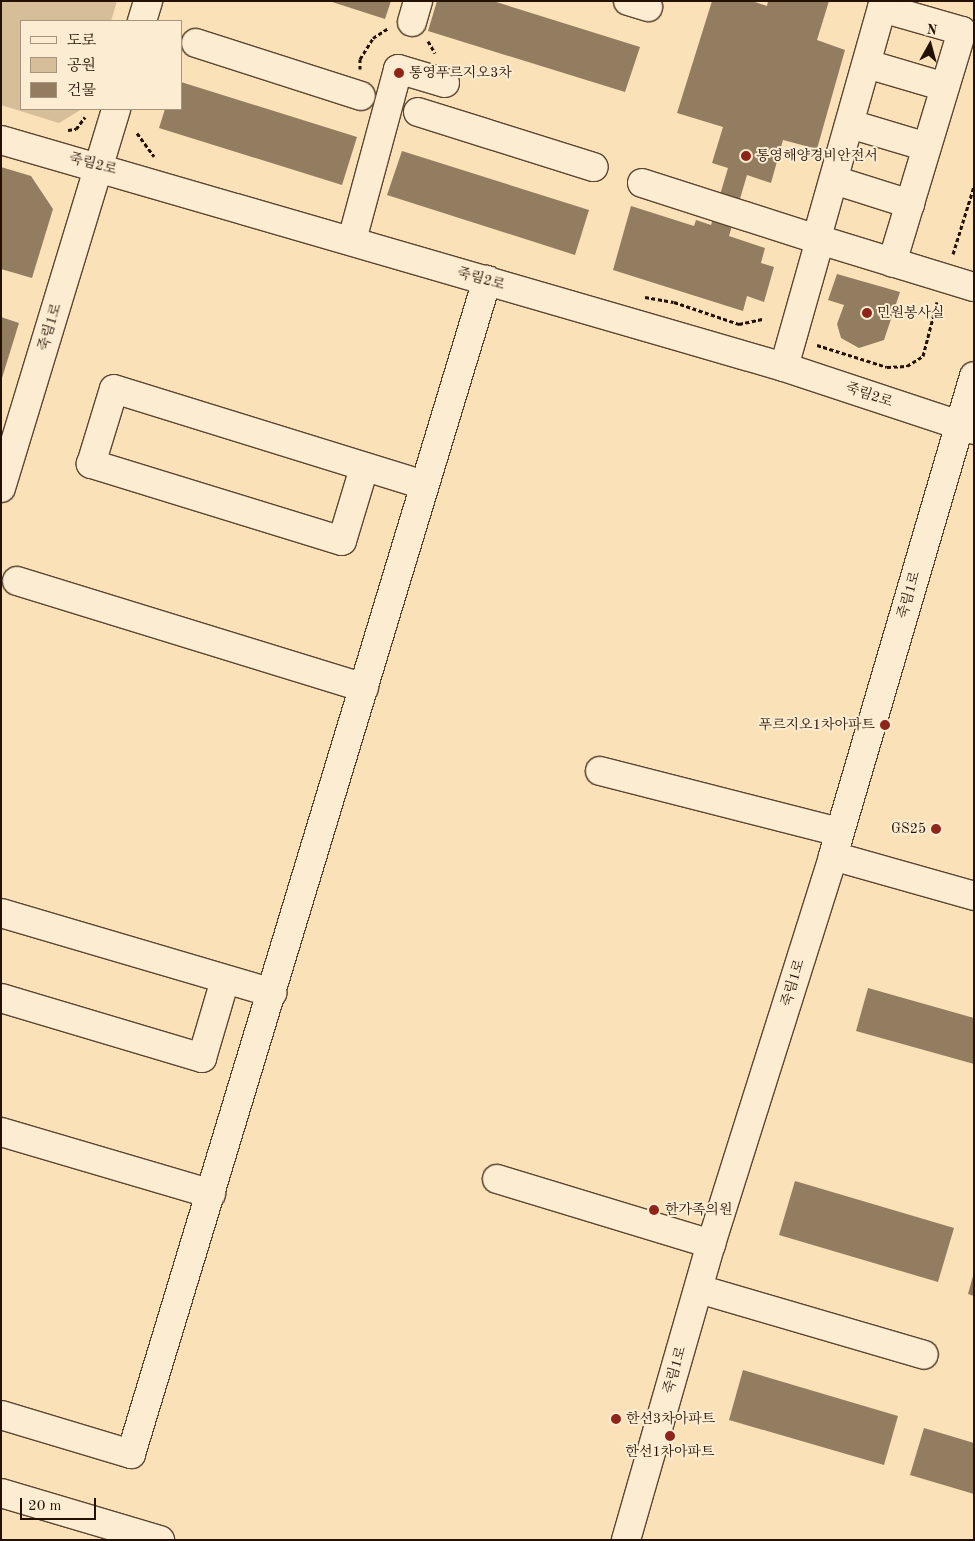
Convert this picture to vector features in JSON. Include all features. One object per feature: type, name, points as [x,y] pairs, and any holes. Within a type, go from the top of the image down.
[{"type":"street","points":[[142,20],[148,1]]},
{"type":"street","points":[[784,367],[820,240],[819,230],[883,5],[962,32],[892,263]]},
{"type":"street","points":[[196,43],[361,96]]},
{"type":"street","points":[[867,64],[945,87]]},
{"type":"street","points":[[352,240],[398,69],[445,83]]},
{"type":"street","name":"죽림1로","points":[[1,488],[116,110]]},
{"type":"street","points":[[418,112],[594,167]]},
{"type":"street","points":[[850,124],[927,147]]},
{"type":"street","name":"죽림2로","points":[[1,140],[99,166],[784,367],[966,428]]},
{"type":"street","points":[[834,180],[910,204]]},
{"type":"street","points":[[642,183],[892,263],[974,287]]},
{"type":"street","points":[[1,1415],[131,1454],[487,280]]},
{"type":"street","points":[[966,428],[974,376]]},
{"type":"street","points":[[364,468],[342,541],[91,464],[114,389],[425,486]]},
{"type":"street","name":"죽림1로","points":[[626,1540],[711,1244],[966,428]]},
{"type":"street","points":[[16,581],[364,688]]},
{"type":"street","points":[[600,771],[836,844],[974,896]]},
{"type":"street","points":[[1,913],[272,993]]},
{"type":"street","points":[[1,998],[202,1058],[225,980]]},
{"type":"street","points":[[1,1132],[211,1194]]},
{"type":"street","points":[[497,1179],[711,1244]]},
{"type":"street","points":[[699,1289],[924,1356]]},
{"type":"street","points":[[1,1493],[158,1540]]},
{"type":"path","points":[[361,96],[360,59],[372,38],[415,12]]},
{"type":"path","points":[[951,262],[974,186]]},
{"type":"path","points":[[640,297],[674,302],[738,324],[763,319]]},
{"type":"path","points":[[814,343],[887,367],[907,366],[923,356],[938,299]]},
{"type":"green space","points":[[1,1],[117,1],[111,20],[20,20],[20,110],[80,110],[59,123],[1,105]]},
{"type":"building","points":[[329,1],[391,1],[385,19]]},
{"type":"building","points":[[437,1],[493,1],[640,47],[625,92],[428,31]]},
{"type":"building","name":"통영해양경비안전서","points":[[712,1],[752,1],[767,6],[768,1],[829,1],[817,40],[845,50],[817,149],[783,140],[771,183],[747,175],[729,236],[765,248],[761,263],[774,267],[764,302],[747,296],[743,311],[613,270],[631,206],[694,226],[696,220],[711,225],[728,168],[712,163],[723,127],[677,113]]},
{"type":"building","points":[[182,82],[357,137],[342,185],[159,128],[165,110],[182,110]]},
{"type":"building","points":[[402,151],[589,210],[575,255],[387,195]]},
{"type":"building","points":[[1,167],[31,176],[53,209],[32,278],[1,269]]},
{"type":"building","name":"민원봉사실","points":[[837,274],[900,292],[884,340],[859,348],[841,338],[837,324],[844,305],[828,300]]},
{"type":"building","points":[[1,317],[19,323],[2,378],[1,378]]},
{"type":"building","points":[[868,988],[974,1018],[974,1064],[856,1031]]},
{"type":"building","points":[[795,1181],[954,1228],[938,1282],[779,1235]]},
{"type":"building","points":[[974,1276],[974,1296],[968,1294]]},
{"type":"building","points":[[743,1370],[898,1416],[884,1465],[729,1420]]},
{"type":"building","points":[[924,1428],[974,1443],[974,1494],[910,1475]]},
{"type":"place","name":"통영푸르지오3차","points":[[399,73]]},
{"type":"place","name":"통영해양경비안전서","points":[[746,156]]},
{"type":"place","name":"민원봉사실","points":[[867,313]]},
{"type":"place","name":"푸르지오1차아파트","points":[[885,725]]},
{"type":"place","name":"GS25","points":[[936,829]]},
{"type":"place","name":"한가족의원","points":[[654,1210]]},
{"type":"place","name":"한선3차아파트","points":[[616,1419]]},
{"type":"place","name":"한선1차아파트","points":[[670,1436]]}]
